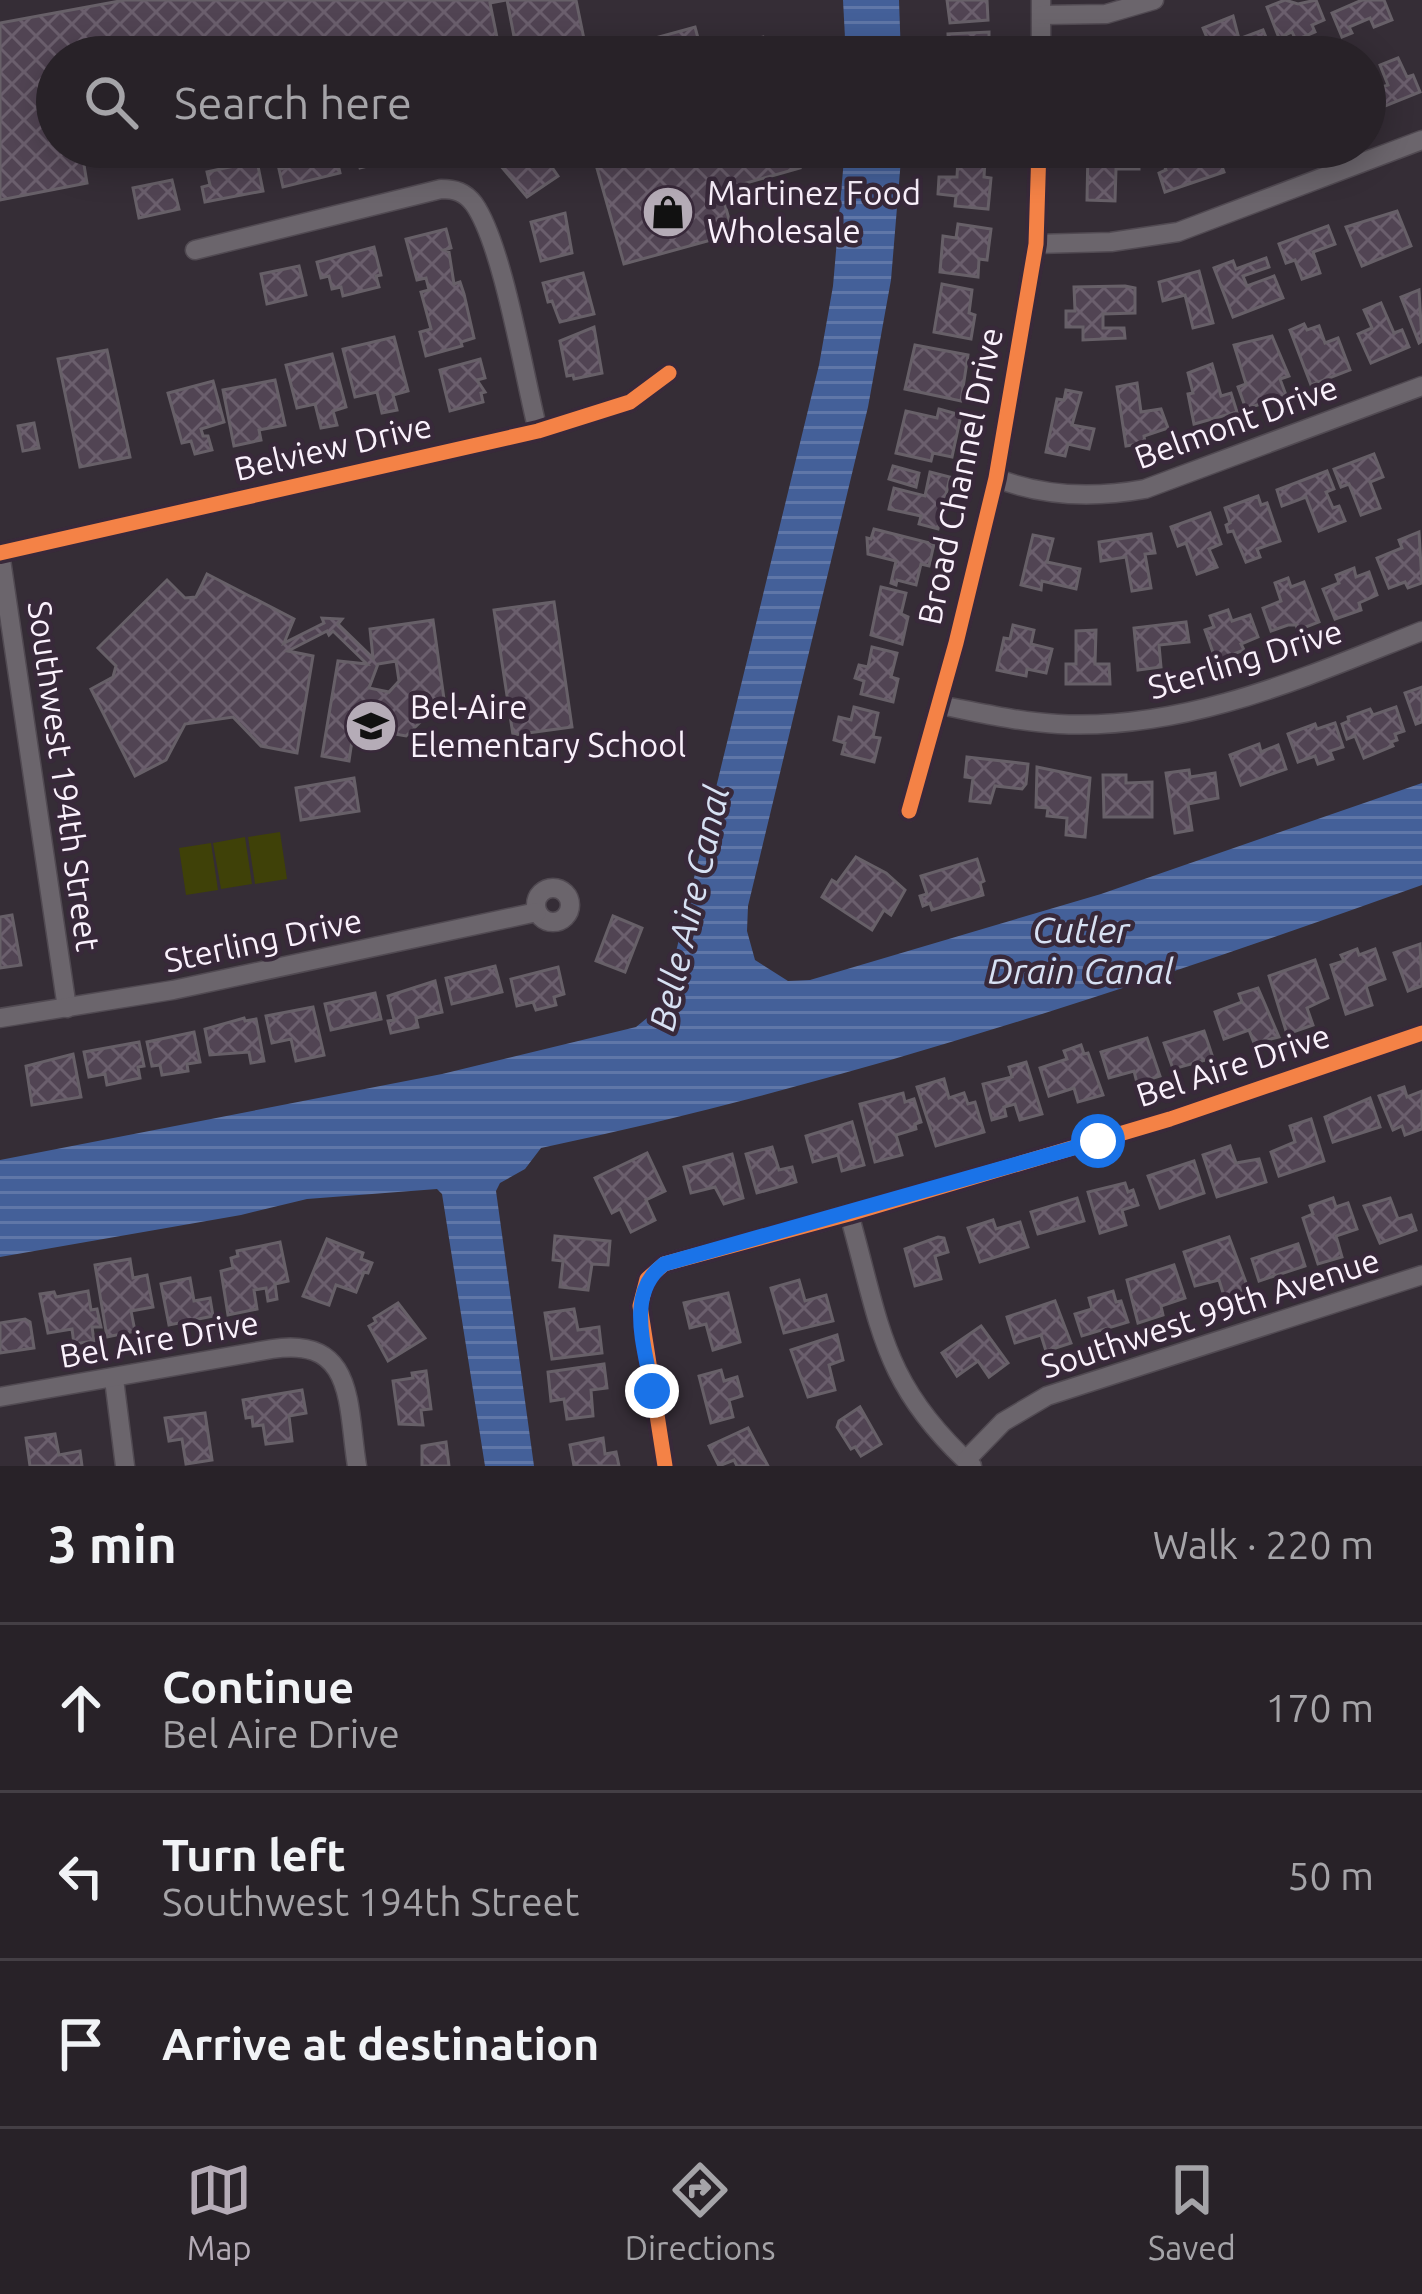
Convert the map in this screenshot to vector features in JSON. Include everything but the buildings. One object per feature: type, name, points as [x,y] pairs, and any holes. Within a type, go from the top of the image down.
[{"type":"street","points":[[1042,7],[1101,14],[1154,0]]},
{"type":"street","points":[[1386,154],[1422,140]]},
{"type":"street","name":"Broad Channel Drive","points":[[909,811],[996,478],[1036,244],[1038,168]]},
{"type":"street","points":[[1036,244],[1111,242],[1178,232],[1348,168]]},
{"type":"street","points":[[194,250],[441,190],[469,197],[497,263],[538,430]]},
{"type":"street","name":"Belview Drive","points":[[0,553],[538,430],[630,402],[669,373]]},
{"type":"street","name":"Belmont Drive","points":[[996,478],[1054,493],[1119,494],[1145,489],[1422,386]]},
{"type":"street","name":"Southwest 194th Street","points":[[0,553],[67,1008]]},
{"type":"street","name":"Sterling Drive","points":[[939,705],[1055,724],[1154,720],[1254,694],[1422,631]]},
{"type":"street","name":"Sterling Drive","points":[[0,1018],[195,986],[537,912]]},
{"type":"street","name":"Bel Aire Drive","points":[[665,1466],[640,1306],[642,1288],[650,1275],[674,1260],[849,1214],[1170,1119],[1422,1033]]},
{"type":"street","points":[[849,1214],[892,1365],[918,1410],[969,1463]]},
{"type":"street","name":"Southwest 99th Avenue","points":[[969,1463],[1003,1422],[1047,1396],[1422,1275]]},
{"type":"street","name":"Bel Aire Drive","points":[[0,1397],[283,1348],[310,1348],[326,1355],[344,1385],[357,1466]]},
{"type":"street","points":[[114,1379],[125,1466]]},
{"type":"shaded area","points":[[280,832],[287,879],[255,884],[248,837]]},
{"type":"shaded area","points":[[245,837],[252,884],[221,889],[213,843]]},
{"type":"shaded area","points":[[211,843],[218,890],[186,895],[179,848]]},
{"type":"water","points":[[843,0],[899,0],[900,36],[845,36]]},
{"type":"water","points":[[843,168],[900,168],[891,280],[868,407],[748,906],[747,931],[755,960],[788,981],[810,980],[1101,894],[1422,783],[1422,885],[986,1032],[765,1095],[541,1148],[525,1169],[500,1183],[496,1191],[534,1466],[485,1466],[442,1194],[437,1189],[307,1199],[0,1257],[0,1160],[442,1074],[636,1027],[663,1005],[819,365],[833,286]]},
{"type":"cycle path","points":[[909,811],[996,478],[1036,244],[1038,168]]},
{"type":"cycle path","points":[[0,553],[538,431],[630,402],[669,373]]},
{"type":"cycle path","points":[[665,1466],[640,1306],[647,1279],[664,1264],[1170,1119],[1422,1033]]},
{"type":"place","name":"Martinez Food Wholesale","points":[[668,212]]},
{"type":"place","name":"Bel-Aire Elementary School","points":[[371,726]]},
{"type":"route","points":[[652,1391],[640,1299],[647,1279],[664,1264],[1098,1141]]},
{"type":"water label","name":"Belle Aire Canal","points":[[689,908]]},
{"type":"water label","name":"Cutler Drain Canal","points":[[1081,950]]}]
